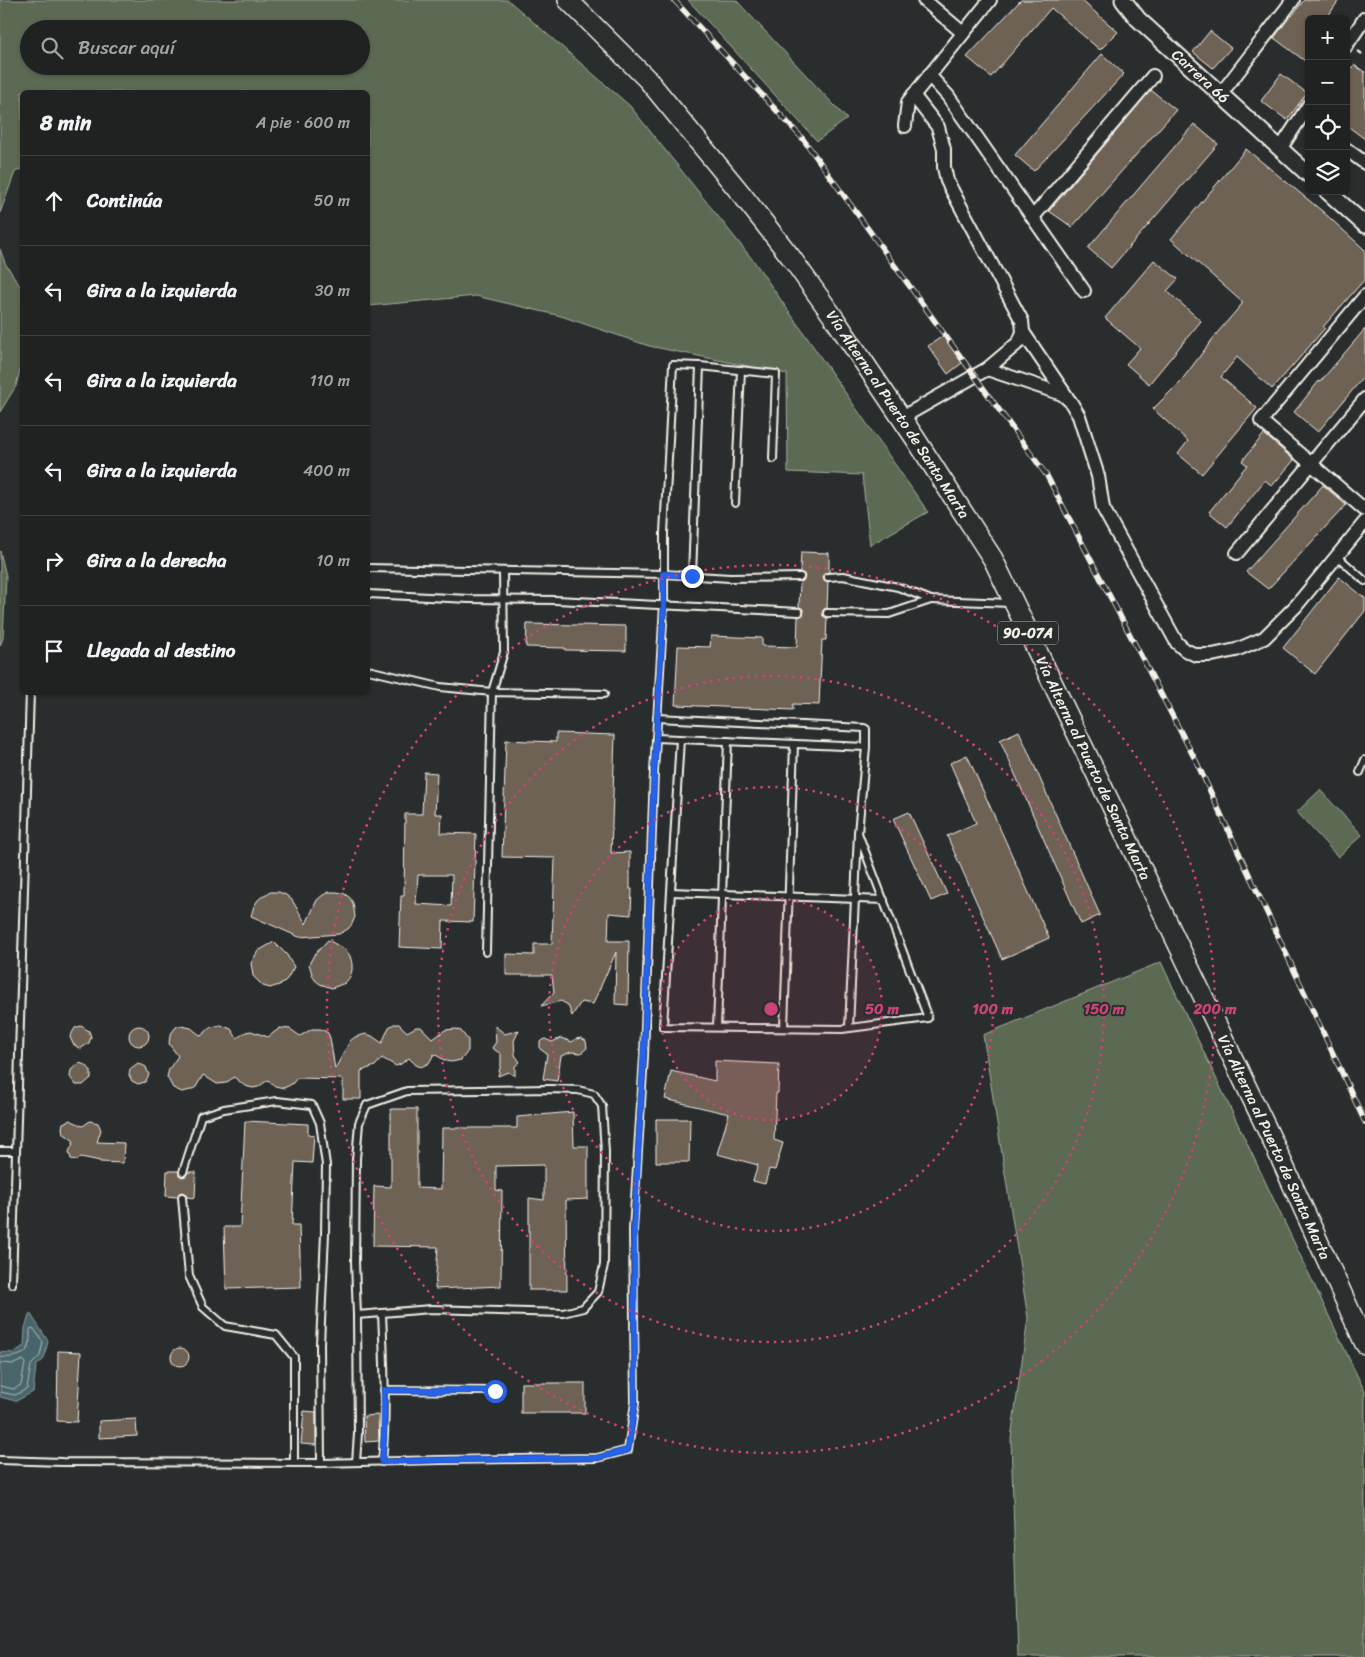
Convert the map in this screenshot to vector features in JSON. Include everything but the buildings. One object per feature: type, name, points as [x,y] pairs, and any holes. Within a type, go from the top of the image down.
[{"type":"main road","name":"Vía Alterna al Puerto de Santa Marta","points":[[568,0],[648,80],[790,256],[901,418],[993,559],[1273,1142],[1365,1344]]},
{"type":"street","points":[[924,0],[963,33]]},
{"type":"street","points":[[905,126],[908,102],[990,0]]},
{"type":"street","name":"Carrera 66","points":[[1123,0],[1138,19],[1305,171]]},
{"type":"street","points":[[1220,95],[1293,0]]},
{"type":"street","points":[[1350,40],[1365,18]]},
{"type":"street","points":[[929,75],[948,96],[1084,291]]},
{"type":"street","points":[[1033,217],[1153,76]]},
{"type":"street","points":[[901,418],[987,369],[1019,342],[1023,332],[1022,321],[947,180],[944,167],[944,149],[938,127],[913,95]]},
{"type":"street","points":[[1280,149],[1305,117]]},
{"type":"street","points":[[1347,150],[1365,163]]},
{"type":"street","points":[[1331,195],[1365,225]]},
{"type":"street","points":[[1365,296],[1261,421],[1365,510]]},
{"type":"street","points":[[1023,332],[1079,416],[1095,467],[1103,508],[1177,643],[1185,650],[1196,655],[1212,655],[1236,650],[1264,638],[1296,606],[1365,522]]},
{"type":"street","points":[[987,369],[1062,394],[1070,401]]},
{"type":"street","points":[[1237,553],[1365,399]]},
{"type":"lane","points":[[0,1460],[321,1463],[597,1458],[628,1450],[635,1403],[634,1230],[644,1046],[656,738],[664,605],[663,574],[673,365],[776,374],[773,459]]},
{"type":"lane","points":[[692,576],[700,366]]},
{"type":"lane","points":[[735,503],[741,370]]},
{"type":"lane","points":[[1337,556],[1365,581]]},
{"type":"lane","points":[[370,568],[663,574],[730,578],[800,577]]},
{"type":"lane","points":[[486,952],[492,692],[504,652],[503,572]]},
{"type":"lane","points":[[828,576],[843,576],[898,588],[931,600],[1014,603]]},
{"type":"lane","points":[[370,594],[504,600],[556,600],[798,612]]},
{"type":"lane","points":[[827,613],[889,614],[931,600]]},
{"type":"lane","points":[[370,670],[440,687],[492,692],[604,694]]},
{"type":"lane","points":[[12,1284],[30,695]]},
{"type":"lane","points":[[657,718],[864,728],[867,731],[858,833],[849,1028]]},
{"type":"lane","points":[[656,738],[866,747]]},
{"type":"lane","points":[[680,740],[663,1027],[849,1028],[928,1018],[858,833]]},
{"type":"lane","points":[[717,1027],[728,741]]},
{"type":"lane","points":[[784,1028],[794,744]]},
{"type":"lane","points":[[1360,772],[1365,760]]},
{"type":"lane","points":[[671,892],[884,900]]},
{"type":"lane","points":[[356,1462],[358,1434],[358,1315],[355,1252],[356,1159],[359,1123],[367,1105],[407,1091],[559,1089],[578,1090],[594,1094],[602,1106],[605,1152],[604,1265],[598,1292],[583,1308],[564,1313],[431,1309],[358,1315]]},
{"type":"lane","points":[[183,1172],[201,1116],[224,1108],[277,1102],[312,1105],[320,1123],[326,1165],[320,1344],[321,1463]]},
{"type":"lane","points":[[0,1151],[16,1151]]},
{"type":"lane","points":[[182,1197],[189,1276],[203,1307],[225,1326],[276,1335],[294,1356],[294,1463]]},
{"type":"lane","points":[[382,1312],[384,1437],[382,1462]]},
{"type":"lane","points":[[384,1390],[495,1391]]},
{"type":"green space","points":[[0,0],[508,0],[630,106],[756,264],[928,512],[870,545],[862,475],[788,472],[787,374],[649,346],[561,316],[476,296],[370,306],[370,90],[20,90],[20,170],[15,172],[0,213]]},
{"type":"green space","points":[[688,0],[736,0],[847,119],[817,141]]},
{"type":"green space","points":[[0,249],[5,263],[20,286],[20,371],[16,386],[0,412]]},
{"type":"green space","points":[[0,551],[6,576],[3,638],[0,646]]},
{"type":"green space","points":[[1320,790],[1362,835],[1338,857],[1297,812]]},
{"type":"green space","points":[[1161,962],[1365,1392],[1365,1657],[1018,1657],[1011,1438],[1028,1318],[983,1035]]},
{"type":"water","points":[[30,1313],[48,1341],[44,1359],[36,1366],[33,1392],[16,1401],[0,1397],[0,1352],[13,1353],[24,1346],[25,1328]]},
{"type":"railway","points":[[674,0],[803,139],[1047,476],[1196,761],[1365,1122]]},
{"type":"route","points":[[495,1391],[384,1390],[382,1462],[597,1458],[628,1450],[635,1403],[634,1230],[644,1046],[654,772],[664,605],[663,574],[692,576]]}]
